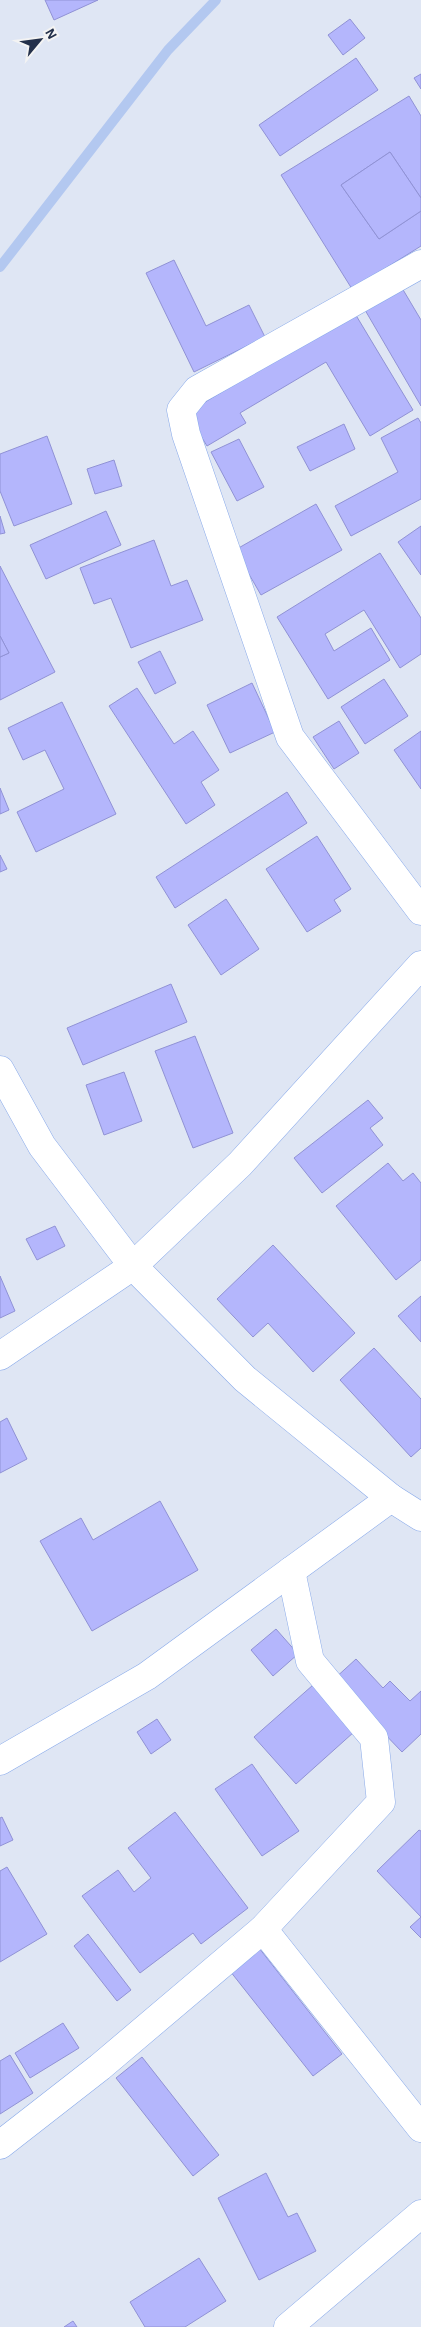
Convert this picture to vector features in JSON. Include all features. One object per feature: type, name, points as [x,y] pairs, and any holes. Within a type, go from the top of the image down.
[{"type":"street","points":[[421,264],[197,390],[181,410],[186,434],[290,737],[421,911]]},
{"type":"street","points":[[0,1356],[133,1266],[240,1164],[421,965]]},
{"type":"street","points":[[0,1070],[42,1146],[133,1266],[245,1378],[392,1498],[421,1517]]},
{"type":"street","points":[[0,1761],[147,1676],[392,1498]]},
{"type":"street","points":[[0,2145],[100,2067],[263,1929],[381,1802],[374,1738],[310,1661],[292,1571]]},
{"type":"street","points":[[263,1929],[421,2128]]},
{"type":"street","points":[[288,2327],[421,2214]]},
{"type":"building","points":[[45,0],[98,0],[54,20]]},
{"type":"building","points":[[350,19],[365,38],[343,55],[328,35]]},
{"type":"building","points":[[356,58],[378,90],[280,156],[259,125]]},
{"type":"building","points":[[421,74],[421,89],[414,78]]},
{"type":"building","points":[[409,96],[421,116],[421,198],[390,152],[341,185],[379,239],[421,211],[421,246],[352,289],[281,175]]},
{"type":"building","points":[[390,152],[421,198],[421,211],[379,239],[341,185]]},
{"type":"building","points":[[174,260],[206,326],[249,305],[265,337],[194,372],[146,273]]},
{"type":"building","points":[[402,288],[421,320],[421,406],[365,310]]},
{"type":"building","points":[[354,312],[413,410],[370,436],[326,362],[240,413],[246,423],[207,446],[187,413]]},
{"type":"building","points":[[418,418],[421,423],[421,499],[351,536],[335,506],[398,472],[381,438]]},
{"type":"building","points":[[344,424],[355,449],[310,471],[297,447]]},
{"type":"building","points":[[47,436],[72,504],[14,526],[0,491],[0,454]]},
{"type":"building","points":[[239,439],[264,487],[237,501],[211,452]]},
{"type":"building","points":[[114,460],[122,486],[95,494],[87,469]]},
{"type":"building","points":[[316,504],[342,550],[261,595],[235,550]]},
{"type":"building","points":[[106,511],[121,545],[46,579],[30,545]]},
{"type":"building","points":[[0,516],[5,533],[0,534]]},
{"type":"building","points":[[421,526],[421,575],[398,542]]},
{"type":"building","points":[[154,540],[171,586],[187,580],[203,620],[131,648],[111,598],[94,604],[80,568]]},
{"type":"building","points":[[380,553],[421,618],[421,654],[400,668],[364,610],[325,634],[334,651],[371,628],[390,660],[328,699],[277,617]]},
{"type":"building","points":[[0,566],[55,672],[0,700],[0,657],[9,653],[0,636]]},
{"type":"building","points":[[0,636],[9,653],[0,657]]},
{"type":"building","points":[[160,651],[176,683],[155,694],[138,662]]},
{"type":"building","points":[[384,679],[408,716],[365,744],[341,707]]},
{"type":"building","points":[[252,683],[275,732],[230,753],[207,705]]},
{"type":"building","points":[[137,688],[174,744],[193,731],[219,770],[201,782],[215,805],[186,824],[109,706]]},
{"type":"building","points":[[62,702],[116,814],[36,852],[17,812],[64,789],[45,750],[23,760],[8,728]]},
{"type":"building","points":[[339,721],[359,753],[334,769],[313,737]]},
{"type":"building","points":[[421,731],[421,789],[394,750]]},
{"type":"building","points":[[0,788],[9,810],[0,814]]},
{"type":"building","points":[[287,792],[307,823],[175,908],[156,877]]},
{"type":"building","points":[[317,836],[351,889],[334,900],[341,911],[307,932],[266,869]]},
{"type":"building","points":[[0,855],[7,869],[0,872]]},
{"type":"building","points":[[226,899],[259,949],[221,975],[188,925]]},
{"type":"building","points":[[171,984],[187,1022],[83,1065],[67,1028]]},
{"type":"building","points":[[195,1036],[233,1133],[193,1148],[155,1051]]},
{"type":"building","points":[[124,1072],[142,1121],[104,1135],[86,1085]]},
{"type":"building","points":[[368,1100],[383,1118],[370,1128],[383,1145],[322,1193],[294,1158]]},
{"type":"building","points":[[388,1163],[403,1181],[413,1173],[421,1183],[421,1260],[396,1280],[336,1206]]},
{"type":"building","points":[[55,1226],[65,1246],[37,1260],[26,1239]]},
{"type":"building","points":[[273,1245],[355,1333],[313,1372],[268,1323],[253,1337],[217,1299]]},
{"type":"building","points":[[0,1276],[15,1311],[0,1318]]},
{"type":"building","points":[[421,1296],[421,1342],[398,1316]]},
{"type":"building","points":[[374,1348],[421,1399],[421,1448],[411,1457],[340,1380]]},
{"type":"building","points":[[7,1418],[27,1459],[0,1473],[0,1422]]},
{"type":"building","points":[[160,1501],[198,1570],[92,1631],[40,1541],[81,1518],[93,1540]]},
{"type":"building","points":[[276,1629],[298,1654],[273,1676],[251,1650]]},
{"type":"building","points":[[356,1659],[383,1688],[390,1681],[410,1701],[421,1691],[421,1734],[402,1752],[333,1680]]},
{"type":"building","points":[[313,1685],[354,1732],[296,1784],[254,1737]]},
{"type":"building","points":[[157,1719],[171,1740],[151,1754],[137,1732]]},
{"type":"building","points":[[252,1764],[299,1831],[262,1856],[215,1789]]},
{"type":"building","points":[[175,1812],[248,1908],[201,1944],[193,1933],[140,1973],[82,1896],[118,1870],[134,1892],[151,1878],[128,1848]]},
{"type":"building","points":[[2,1817],[13,1840],[0,1846],[0,1818]]},
{"type":"building","points":[[419,1830],[421,1831],[421,1917],[377,1871]]},
{"type":"building","points":[[7,1867],[47,1934],[0,1962],[0,1871]]},
{"type":"building","points":[[421,1917],[421,1938],[410,1927]]},
{"type":"building","points":[[88,1934],[131,1990],[117,2001],[74,1946]]},
{"type":"building","points":[[259,1948],[342,2054],[313,2076],[230,1971]]},
{"type":"building","points":[[63,2023],[79,2048],[30,2078],[15,2053]]},
{"type":"building","points":[[10,2055],[33,2093],[0,2114],[0,2061]]},
{"type":"building","points":[[142,2057],[219,2155],[193,2176],[116,2078]]},
{"type":"building","points":[[266,2173],[288,2217],[297,2213],[316,2251],[259,2280],[218,2198]]},
{"type":"building","points":[[199,2258],[226,2301],[185,2327],[145,2327],[130,2302]]},
{"type":"building","points":[[73,2321],[77,2327],[64,2327]]},
{"type":"waterway","points":[[0,267],[168,50],[216,0]]}]
